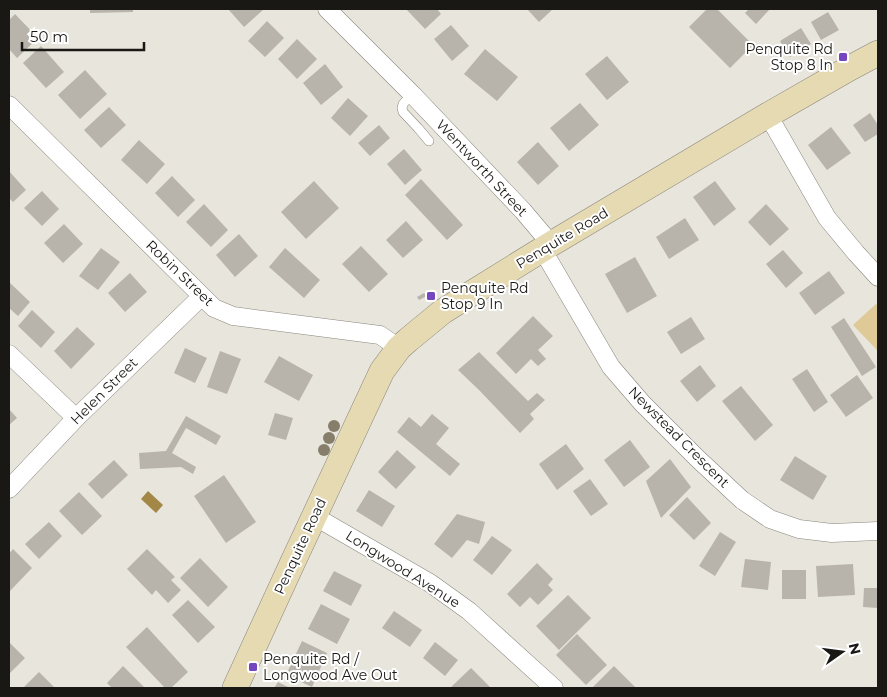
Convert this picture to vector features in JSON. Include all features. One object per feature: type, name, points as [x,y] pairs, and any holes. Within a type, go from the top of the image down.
[{"type":"street","name":"Wentworth Street","points":[[326,9],[412,94],[523,211],[547,247]]},
{"type":"street","name":"Penquite Road","points":[[235,688],[382,371],[399,348],[442,312],[472,293],[768,115],[878,53]]},
{"type":"street","name":"Robin Street","points":[[9,105],[214,308],[233,316],[380,336],[399,348]]},
{"type":"street","points":[[768,115],[827,218],[878,277]]},
{"type":"street","name":"Newstead Crescent","points":[[547,247],[611,367],[642,403],[742,500],[770,519],[799,529],[832,533],[878,531]]},
{"type":"street","name":"Helen Street","points":[[9,489],[76,418],[202,296]]},
{"type":"street","points":[[9,354],[76,418]]},
{"type":"street","name":"Longwood Avenue","points":[[314,516],[430,583],[469,611],[554,688]]},
{"type":"lane","name":"Wentworth Street","points":[[412,94],[403,104],[403,112],[429,141]]},
{"type":"shaded area","points":[[876,304],[878,306],[878,351],[853,325]]},
{"type":"shaded area","points":[[148,491],[163,505],[156,513],[141,499]]},
{"type":"building","points":[[90,9],[133,9],[133,12],[90,13]]},
{"type":"building","points":[[228,9],[264,9],[244,27]]},
{"type":"building","points":[[406,9],[437,9],[441,14],[425,29]]},
{"type":"building","points":[[527,9],[553,9],[539,22]]},
{"type":"building","points":[[707,9],[717,9],[753,45],[730,68],[689,27]]},
{"type":"building","points":[[749,9],[770,9],[756,24],[745,13]]},
{"type":"building","points":[[828,12],[839,30],[821,40],[811,22]]},
{"type":"building","points":[[15,14],[38,38],[17,58],[9,49],[9,20]]},
{"type":"building","points":[[267,21],[284,38],[265,57],[248,41]]},
{"type":"building","points":[[451,25],[469,46],[452,61],[434,39]]},
{"type":"building","points":[[801,28],[811,44],[790,57],[780,41]]},
{"type":"building","points":[[297,39],[317,59],[297,79],[278,59]]},
{"type":"building","points":[[41,46],[64,72],[46,88],[23,63]]},
{"type":"building","points":[[485,49],[518,77],[497,101],[464,74]]},
{"type":"building","points":[[607,56],[629,82],[607,100],[585,74]]},
{"type":"building","points":[[325,64],[343,87],[321,105],[303,83]]},
{"type":"building","points":[[85,70],[107,94],[80,119],[58,95]]},
{"type":"building","points":[[348,98],[368,116],[350,136],[331,118]]},
{"type":"building","points":[[580,103],[599,125],[569,151],[550,128]]},
{"type":"building","points":[[109,107],[126,125],[101,148],[84,130]]},
{"type":"building","points":[[870,113],[878,125],[878,134],[865,142],[853,125]]},
{"type":"building","points":[[379,125],[390,138],[370,156],[358,143]]},
{"type":"building","points":[[831,127],[851,153],[827,170],[808,145]]},
{"type":"building","points":[[139,140],[165,164],[147,184],[121,160]]},
{"type":"building","points":[[538,142],[559,166],[538,185],[517,162]]},
{"type":"building","points":[[404,149],[422,170],[405,185],[387,164]]},
{"type":"building","points":[[9,171],[26,190],[13,202],[9,198]]},
{"type":"building","points":[[172,176],[195,200],[178,217],[155,193]]},
{"type":"building","points":[[421,179],[463,225],[447,240],[405,195]]},
{"type":"building","points":[[314,181],[339,208],[306,239],[281,212]]},
{"type":"building","points":[[715,181],[736,209],[714,226],[693,197]]},
{"type":"building","points":[[42,191],[59,209],[42,226],[24,208]]},
{"type":"building","points":[[204,204],[228,230],[211,247],[186,222]]},
{"type":"building","points":[[766,204],[789,229],[770,246],[748,222]]},
{"type":"building","points":[[685,218],[699,240],[669,259],[656,237]]},
{"type":"building","points":[[406,221],[423,240],[403,258],[386,240]]},
{"type":"building","points":[[64,224],[83,244],[63,263],[44,243]]},
{"type":"building","points":[[239,234],[258,256],[235,277],[216,255]]},
{"type":"building","points":[[361,246],[388,274],[369,292],[342,264]]},
{"type":"building","points":[[101,248],[120,262],[98,290],[79,276]]},
{"type":"building","points":[[285,248],[320,280],[304,298],[269,267]]},
{"type":"building","points":[[783,250],[803,273],[786,288],[766,264]]},
{"type":"building","points":[[635,257],[657,296],[627,313],[605,274]]},
{"type":"building","points":[[829,271],[845,293],[815,315],[799,293]]},
{"type":"building","points":[[130,273],[147,292],[125,312],[108,293]]},
{"type":"building","points":[[9,282],[30,302],[18,316],[9,308]]},
{"type":"building","points":[[424,293],[427,296],[419,300],[417,297]]},
{"type":"building","points":[[32,310],[55,332],[41,348],[18,326]]},
{"type":"building","points":[[533,316],[553,336],[538,350],[546,359],[538,366],[531,359],[516,374],[496,353]]},
{"type":"building","points":[[691,317],[705,339],[681,354],[667,332]]},
{"type":"building","points":[[844,318],[876,367],[862,376],[831,327]]},
{"type":"building","points":[[77,327],[95,344],[71,369],[54,351]]},
{"type":"building","points":[[185,348],[207,358],[195,383],[174,373]]},
{"type":"building","points":[[220,351],[241,359],[227,394],[207,387]]},
{"type":"building","points":[[479,352],[528,401],[537,393],[545,400],[530,414],[534,419],[520,433],[458,370]]},
{"type":"building","points":[[279,356],[313,375],[299,401],[264,382]]},
{"type":"building","points":[[700,365],[716,386],[697,402],[680,381]]},
{"type":"building","points":[[807,369],[828,402],[814,412],[792,379]]},
{"type":"building","points":[[857,375],[873,398],[846,417],[830,395]]},
{"type":"building","points":[[741,386],[773,425],[755,441],[722,401]]},
{"type":"building","points":[[9,409],[17,418],[9,425]]},
{"type":"building","points":[[275,413],[293,418],[286,440],[268,435]]},
{"type":"building","points":[[432,414],[449,428],[436,444],[460,464],[450,476],[397,432],[409,417],[421,427]]},
{"type":"building","points":[[186,416],[221,436],[216,445],[186,428],[172,453],[196,467],[193,474],[181,467],[140,469],[139,453],[166,451]]},
{"type":"building","points":[[630,440],[650,467],[624,487],[604,460]]},
{"type":"building","points":[[566,444],[584,469],[557,490],[539,464]]},
{"type":"building","points":[[397,450],[416,467],[396,489],[378,472]]},
{"type":"building","points":[[795,456],[827,476],[813,500],[780,480]]},
{"type":"building","points":[[670,459],[691,487],[661,518],[646,481]]},
{"type":"building","points":[[114,460],[128,475],[102,499],[88,484]]},
{"type":"building","points":[[224,475],[256,522],[226,543],[194,496]]},
{"type":"building","points":[[590,479],[608,504],[591,516],[573,491]]},
{"type":"building","points":[[369,490],[395,506],[382,527],[356,511]]},
{"type":"building","points":[[79,492],[102,516],[82,535],[59,511]]},
{"type":"building","points":[[687,497],[711,523],[694,540],[669,515]]},
{"type":"building","points":[[457,514],[485,522],[479,544],[467,540],[452,558],[434,544]]},
{"type":"building","points":[[49,522],[62,536],[39,559],[25,544]]},
{"type":"building","points":[[720,532],[736,542],[715,576],[699,566]]},
{"type":"building","points":[[492,536],[512,550],[492,575],[473,560]]},
{"type":"building","points":[[13,549],[32,568],[9,592],[9,554]]},
{"type":"building","points":[[147,549],[175,577],[171,580],[181,590],[168,603],[156,590],[152,595],[127,569]]},
{"type":"building","points":[[200,558],[228,587],[208,607],[180,578]]},
{"type":"building","points":[[745,559],[771,562],[768,590],[741,587]]},
{"type":"building","points":[[537,563],[553,579],[548,585],[553,590],[538,605],[530,597],[520,607],[507,594]]},
{"type":"building","points":[[853,564],[855,595],[818,597],[816,566]]},
{"type":"building","points":[[782,570],[806,570],[806,599],[782,599]]},
{"type":"building","points":[[334,571],[362,585],[351,606],[323,591]]},
{"type":"building","points":[[864,588],[878,588],[878,608],[863,607]]},
{"type":"building","points":[[568,595],[591,618],[559,650],[536,626]]},
{"type":"building","points":[[188,600],[215,627],[198,643],[172,615]]},
{"type":"building","points":[[321,604],[350,619],[337,644],[308,629]]},
{"type":"building","points":[[394,611],[422,630],[410,647],[382,628]]},
{"type":"building","points":[[147,627],[188,672],[171,688],[165,688],[126,647]]},
{"type":"building","points":[[577,634],[607,665],[586,685],[556,655]]},
{"type":"building","points":[[302,641],[327,653],[312,687],[286,675]]},
{"type":"building","points":[[435,642],[458,660],[445,676],[423,658]]},
{"type":"building","points":[[9,644],[25,658],[9,674]]},
{"type":"building","points":[[123,666],[145,688],[112,688],[107,683]]},
{"type":"building","points":[[614,666],[636,688],[592,688]]},
{"type":"building","points":[[471,668],[491,688],[450,688]]},
{"type":"building","points":[[39,672],[55,688],[23,688]]},
{"type":"building","points":[[278,682],[290,688],[274,688]]},
{"type":"place","name":"Penquite Rd Stop 8 In","points":[[843,57]]},
{"type":"place","name":"Penquite Rd Stop 9 In","points":[[431,296]]},
{"type":"place","name":"Penquite Rd / Longwood Ave Out","points":[[253,667]]}]
